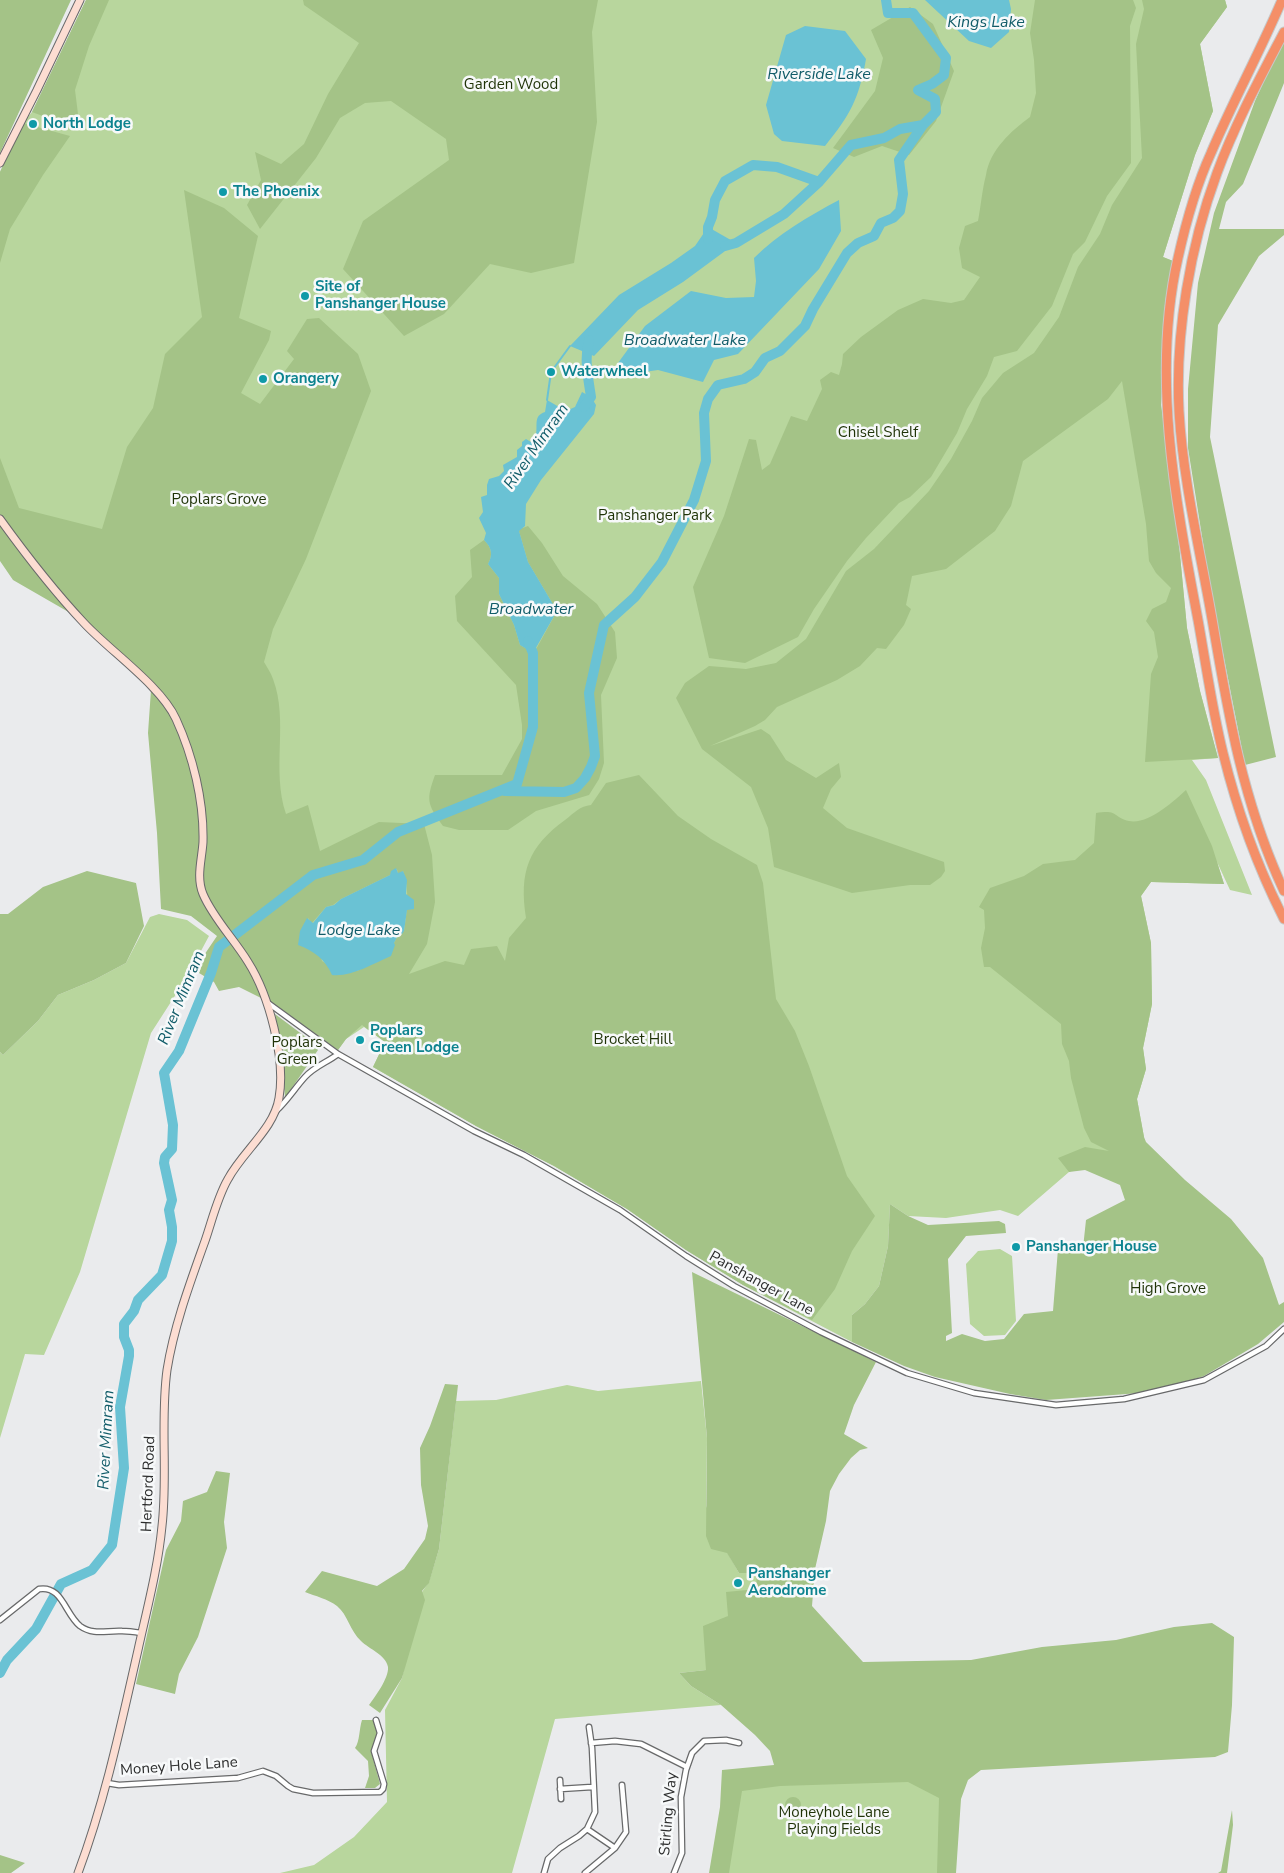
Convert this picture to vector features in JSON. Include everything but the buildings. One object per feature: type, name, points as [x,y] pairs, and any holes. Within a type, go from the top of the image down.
[{"type":"highway","points":[[1282,0],[1210,155],[1189,216],[1172,288],[1168,368],[1169,436],[1172,462],[1191,583],[1222,751],[1246,833],[1262,874],[1284,919]]},
{"type":"highway","points":[[1284,32],[1231,137],[1208,197],[1190,266],[1178,370],[1179,410],[1185,469],[1197,544],[1235,746],[1247,796],[1284,891]]},
{"type":"main road","points":[[0,163],[80,0]]},
{"type":"main road","points":[[0,518],[62,599],[106,645],[158,692],[174,715],[190,757],[200,800],[203,841],[200,886],[210,907],[256,976],[267,1002],[279,1063],[280,1089],[276,1110]]},
{"type":"main road","name":"Hertford Road","points":[[78,1873],[107,1783],[156,1566],[163,1523],[167,1372],[174,1337],[192,1276],[229,1176],[276,1110]]},
{"type":"street","name":"Panshanger Lane","points":[[267,1002],[338,1054],[474,1131],[524,1155],[620,1210],[686,1256],[734,1286],[821,1332],[907,1374],[974,1393],[1056,1405],[1124,1399],[1204,1380],[1266,1346],[1284,1329]]},
{"type":"street","points":[[276,1110],[284,1104],[305,1077],[319,1064],[338,1054]]},
{"type":"street","points":[[0,1620],[40,1589],[50,1589],[58,1594],[70,1616],[88,1630],[96,1633],[122,1630],[141,1633]]},
{"type":"street","name":"Money Hole Lane","points":[[107,1783],[119,1785],[238,1778],[263,1771],[276,1776],[294,1789],[313,1793],[380,1792],[384,1784],[374,1751],[380,1733],[376,1720]]},
{"type":"street","points":[[544,1873],[548,1859],[587,1829],[594,1812],[589,1728]]},
{"type":"street","points":[[687,1767],[692,1753],[704,1742],[722,1740],[739,1743]]},
{"type":"street","name":"Stirling Way","points":[[591,1743],[615,1741],[640,1744],[687,1767],[681,1797],[682,1852],[674,1873]]},
{"type":"street","points":[[560,1780],[561,1799]]},
{"type":"street","points":[[585,1873],[615,1848],[626,1832],[622,1786]]},
{"type":"street","points":[[560,1789],[592,1787]]},
{"type":"street","points":[[587,1829],[615,1848]]},
{"type":"green space","points":[[0,0],[71,0],[0,153]]},
{"type":"green space","name":"Panshanger Park","points":[[86,0],[1225,0],[1227,7],[1200,44],[1213,111],[1195,155],[1163,257],[1173,261],[1165,302],[1161,405],[1180,555],[1187,628],[1200,691],[1218,758],[1192,760],[1206,780],[1252,895],[1230,890],[1217,862],[1224,884],[1151,882],[1141,896],[1151,943],[1152,1004],[1143,1048],[1146,1069],[1137,1099],[1144,1137],[1069,1172],[1018,1216],[1000,1210],[946,1218],[908,1216],[890,1204],[888,1246],[879,1286],[865,1304],[852,1315],[852,1342],[743,1285],[686,1250],[627,1209],[554,1166],[476,1126],[373,1067],[385,1042],[364,1027],[346,1039],[338,1050],[321,1038],[166,696],[0,510],[0,172],[23,123],[32,112]]},
{"type":"green space","points":[[86,0],[109,0],[89,46],[75,90],[80,130],[32,112]]},
{"type":"green space","name":"Garden Wood","points":[[303,0],[598,0],[592,32],[597,122],[574,263],[531,273],[490,264],[444,314],[404,336],[343,269],[363,221],[449,160],[446,139],[391,101],[365,103],[340,118],[316,158],[260,229],[247,205],[261,180],[255,152],[281,164],[304,144],[328,94],[359,43],[304,5]]},
{"type":"green space","name":"Chisel Shelf","points":[[1035,0],[1133,0],[1136,8],[1130,26],[1131,163],[1107,196],[1085,242],[1073,254],[1052,306],[1017,351],[994,357],[987,376],[931,477],[910,497],[899,503],[866,538],[847,561],[814,609],[798,637],[745,663],[709,658],[693,587],[724,516],[749,439],[756,440],[762,470],[770,464],[791,416],[807,421],[822,389],[820,380],[831,372],[839,375],[843,354],[861,337],[898,310],[923,299],[951,303],[964,300],[980,277],[962,268],[959,248],[965,226],[978,221],[988,166],[992,157],[1002,142],[1030,117],[1036,93],[1030,33]]},
{"type":"green space","name":"Chisel Shelf","points":[[1142,0],[1225,0],[1227,7],[1200,44],[1213,111],[1195,155],[1163,257],[1173,261],[1165,302],[1161,405],[1180,555],[1187,628],[1200,691],[1218,758],[1145,762],[1151,674],[1158,657],[1154,632],[1146,621],[1152,609],[1166,602],[1171,588],[1156,573],[1149,561],[1146,524],[1122,381],[1108,399],[1023,461],[1011,506],[995,531],[946,569],[912,576],[906,605],[911,609],[904,625],[886,649],[877,648],[860,666],[837,680],[777,707],[765,720],[755,726],[710,746],[761,729],[770,735],[786,760],[816,778],[839,763],[841,777],[831,789],[823,808],[847,828],[944,862],[945,871],[941,877],[930,885],[910,885],[852,893],[774,867],[768,828],[751,787],[702,749],[676,698],[685,683],[709,666],[746,669],[776,663],[806,639],[846,571],[874,549],[929,491],[951,459],[972,421],[982,398],[1003,373],[1034,353],[1059,317],[1078,267],[1100,234],[1112,205],[1142,158],[1136,44],[1144,9]]},
{"type":"green space","points":[[910,7],[933,24],[954,71],[936,121],[909,155],[882,146],[854,157],[833,148],[875,91],[883,58],[871,30]]},
{"type":"green space","points":[[1284,37],[1284,83],[1243,184],[1226,202],[1219,229],[1284,229],[1284,235],[1259,256],[1218,325],[1210,437],[1276,757],[1245,765],[1210,587],[1188,448],[1188,389],[1198,283],[1214,213],[1255,101]]},
{"type":"green space","points":[[23,123],[70,136],[43,175],[10,229],[0,263],[0,172]]},
{"type":"green space","points":[[184,190],[224,208],[258,236],[239,318],[271,331],[269,340],[241,393],[260,404],[294,359],[287,351],[307,319],[319,318],[358,354],[371,391],[306,559],[273,629],[264,662],[272,677],[278,695],[280,712],[280,780],[286,814],[308,805],[320,851],[379,822],[424,824],[432,855],[435,902],[427,944],[409,974],[445,961],[464,965],[471,949],[497,946],[505,961],[509,938],[526,918],[524,887],[529,862],[535,851],[552,830],[577,810],[591,805],[606,783],[639,775],[678,816],[711,839],[757,865],[763,883],[776,999],[795,1031],[847,1176],[875,1216],[852,1251],[835,1289],[812,1320],[743,1285],[686,1250],[627,1209],[554,1166],[476,1126],[373,1067],[385,1042],[362,1025],[346,1039],[338,1050],[277,1006],[239,987],[219,991],[214,982],[194,970],[217,936],[191,916],[161,909],[157,833],[148,733],[151,690],[72,614],[13,580],[0,561],[0,458],[19,508],[102,529],[127,447],[153,408],[165,354],[202,317]],"holes":[[[397,869],[398,874],[403,871],[407,885],[404,931],[399,933],[394,943],[373,963],[357,971],[328,965],[322,961],[321,957],[309,949],[308,918],[312,923],[326,907],[390,875]]]},
{"type":"green space","points":[[528,526],[542,543],[563,576],[597,604],[615,632],[617,658],[601,695],[604,763],[599,779],[589,795],[536,811],[508,830],[459,830],[443,826],[431,807],[429,796],[435,775],[502,775],[522,739],[522,725],[516,685],[457,621],[455,596],[472,577],[470,550],[484,540],[491,552],[488,564],[499,578],[499,594],[514,625],[520,645],[534,653],[557,611],[528,562],[519,531]]},
{"type":"green space","name":"High Grove","points":[[1186,790],[1212,846],[1224,884],[1151,882],[1141,896],[1151,943],[1152,1004],[1143,1048],[1146,1069],[1137,1099],[1144,1137],[1146,1142],[1185,1180],[1231,1219],[1263,1258],[1279,1305],[1284,1302],[1284,1322],[1258,1344],[1204,1376],[1167,1388],[1140,1393],[1046,1400],[935,1377],[904,1366],[852,1342],[852,1315],[865,1304],[879,1286],[888,1246],[890,1204],[908,1216],[928,1225],[999,1221],[1005,1224],[1006,1233],[966,1236],[948,1259],[952,1333],[946,1336],[946,1341],[962,1334],[985,1341],[1004,1339],[1024,1314],[1053,1311],[1058,1249],[1083,1248],[1086,1220],[1125,1200],[1120,1185],[1085,1170],[1069,1172],[1058,1158],[1085,1147],[1109,1151],[1091,1142],[1084,1128],[1071,1078],[1069,1061],[1062,1044],[1061,1024],[990,967],[984,967],[981,948],[985,928],[984,910],[979,907],[990,888],[1024,876],[1043,864],[1075,860],[1094,843],[1096,813],[1108,812],[1129,821],[1144,819],[1160,811]]},
{"type":"green space","points":[[87,871],[136,883],[144,926],[126,963],[94,980],[58,995],[38,1021],[3,1055],[0,1052],[0,914],[8,914],[43,887]]},
{"type":"green space","points":[[159,914],[187,920],[209,936],[187,977],[151,1033],[80,1272],[44,1355],[25,1354],[0,1438],[0,1052],[3,1055],[38,1021],[58,995],[94,980],[126,963],[150,917]]},
{"type":"green space","name":"Poplars Green","points":[[275,1014],[315,1044],[318,1050],[285,1098],[283,1068]]},
{"type":"green space","points":[[1000,1249],[1012,1256],[1016,1321],[1005,1335],[984,1336],[970,1324],[966,1264],[978,1251]]},
{"type":"green space","points":[[692,1272],[876,1362],[854,1405],[844,1434],[868,1448],[860,1450],[851,1458],[839,1474],[830,1491],[826,1521],[815,1569],[812,1606],[863,1662],[971,1660],[1042,1647],[1116,1640],[1174,1627],[1212,1623],[1234,1637],[1232,1705],[1228,1752],[1215,1757],[981,1770],[968,1780],[961,1799],[956,1873],[937,1873],[939,1798],[908,1782],[780,1786],[742,1791],[729,1873],[709,1873],[720,1807],[722,1770],[774,1765],[770,1751],[755,1735],[721,1705],[691,1686],[679,1673],[706,1670],[703,1626],[728,1616],[726,1592],[757,1589],[756,1573],[739,1573],[727,1553],[711,1549],[706,1536],[707,1438]]},
{"type":"green space","name":"Panshanger Aerodrome","points":[[701,1381],[707,1438],[706,1506],[739,1573],[757,1573],[757,1590],[728,1616],[706,1670],[679,1673],[691,1686],[721,1705],[555,1719],[512,1873],[280,1873],[314,1865],[354,1837],[387,1802],[385,1710],[402,1678],[422,1592],[429,1582],[439,1549],[456,1401],[496,1400],[567,1385],[598,1391]]},
{"type":"green space","points":[[445,1384],[458,1385],[439,1549],[429,1583],[422,1591],[425,1600],[402,1678],[380,1713],[369,1705],[386,1676],[388,1671],[387,1663],[357,1637],[344,1614],[337,1606],[305,1592],[322,1571],[377,1586],[404,1569],[425,1539],[428,1526],[421,1485],[420,1448]]},
{"type":"green space","points":[[216,1471],[230,1473],[224,1522],[227,1548],[198,1637],[179,1674],[175,1694],[136,1684],[166,1550],[181,1521],[183,1501],[207,1492]]},
{"type":"green space","points":[[362,1720],[374,1720],[377,1733],[371,1751],[380,1784],[375,1788],[365,1788],[369,1776],[368,1761],[355,1748]]},
{"type":"green space","name":"Moneyhole Lane Playing Fields","points":[[837,1771],[950,1787],[950,1873],[715,1873],[726,1772]]},
{"type":"green space","points":[[793,1797],[799,1799],[801,1805],[799,1811],[793,1813],[787,1811],[785,1805],[787,1799]]},
{"type":"green space","points":[[1232,1810],[1233,1825],[1227,1873],[1218,1873],[1221,1871]]},
{"type":"green space","points":[[0,1855],[25,1863],[11,1873],[0,1873]]},
{"type":"water","name":"Kings Lake","points":[[925,0],[1009,0],[1011,9],[1009,32],[991,48],[969,41]]},
{"type":"water","name":"Riverside Lake","points":[[805,26],[845,31],[866,59],[857,96],[841,125],[825,146],[782,141],[774,134],[766,105],[786,35]]},
{"type":"water","name":"Broadwater Lake","points":[[839,200],[841,231],[819,269],[738,354],[714,360],[703,382],[658,370],[630,374],[618,363],[645,326],[691,291],[726,298],[754,297],[756,281],[754,258],[794,226]]},
{"type":"water","points":[[708,227],[736,243],[683,282],[638,310],[594,356],[570,346],[619,295],[695,246]]},
{"type":"water","name":"Broadwater","points":[[582,392],[591,397],[596,405],[594,414],[541,480],[526,504],[525,526],[519,531],[528,562],[557,611],[533,653],[520,645],[514,625],[499,594],[499,578],[488,564],[491,552],[484,540],[486,533],[479,518],[483,512],[481,497],[487,495],[489,479],[499,476],[504,471],[503,465],[517,457],[517,450],[522,446],[522,442],[526,439],[531,442],[534,438],[537,418],[545,412],[547,400],[566,411],[575,407]]},
{"type":"water","name":"Lodge Lake","points":[[396,868],[398,873],[403,871],[407,880],[406,894],[414,900],[414,909],[407,910],[404,931],[402,934],[399,933],[391,956],[354,972],[332,975],[326,964],[318,956],[298,945],[300,931],[307,918],[313,923],[326,907],[334,905],[341,899],[390,875],[391,871]]},
{"type":"waterway","name":"River Mimram","points":[[725,246],[736,243],[784,214],[819,182],[851,145],[884,138],[900,129],[923,125],[936,112],[935,99],[918,90],[932,84],[944,75],[946,58],[913,13],[888,13],[886,0]]},
{"type":"waterway","name":"River Mimram","points":[[505,791],[564,792],[576,788],[585,778],[595,756],[589,693],[604,625],[635,597],[662,562],[694,500],[706,461],[704,413],[708,399],[718,385],[744,379],[755,372],[765,358],[780,351],[805,326],[813,309],[847,253],[858,243],[874,236],[881,223],[893,218],[900,211],[903,194],[899,160],[923,125]]},
{"type":"waterway","name":"River Mimram","points":[[708,239],[708,227],[715,200],[725,181],[753,165],[777,167],[819,182]]},
{"type":"waterway","name":"River Mimram","points":[[584,407],[591,397],[587,361],[589,340]]},
{"type":"waterway","points":[[547,400],[551,372],[570,346]]},
{"type":"waterway","name":"River Mimram","points":[[0,1673],[7,1660],[36,1629],[61,1584],[92,1570],[112,1545],[124,1468],[120,1407],[129,1356],[129,1350],[124,1337],[124,1324],[134,1311],[138,1300],[162,1275],[172,1241],[169,1210],[172,1200],[164,1163],[165,1157],[172,1149],[173,1125],[164,1073],[179,1051],[211,973],[219,947],[313,875],[363,860],[398,832],[517,784],[533,727],[533,653],[528,641]]},
{"type":"place","name":"North Lodge","points":[[33,124]]},
{"type":"place","name":"The Phoenix","points":[[223,192]]},
{"type":"place","name":"Site of Panshanger House","points":[[305,296]]},
{"type":"place","name":"Waterwheel","points":[[551,372]]},
{"type":"place","name":"Orangery","points":[[263,379]]},
{"type":"place","name":"Poplars Green Lodge","points":[[360,1040]]},
{"type":"place","name":"Panshanger House","points":[[1016,1247]]},
{"type":"place","name":"Panshanger Aerodrome","points":[[738,1583]]},
{"type":"park label","name":"Poplars Grove","points":[[219,500]]},
{"type":"park label","name":"Brocket Hill","points":[[633,1040]]}]
